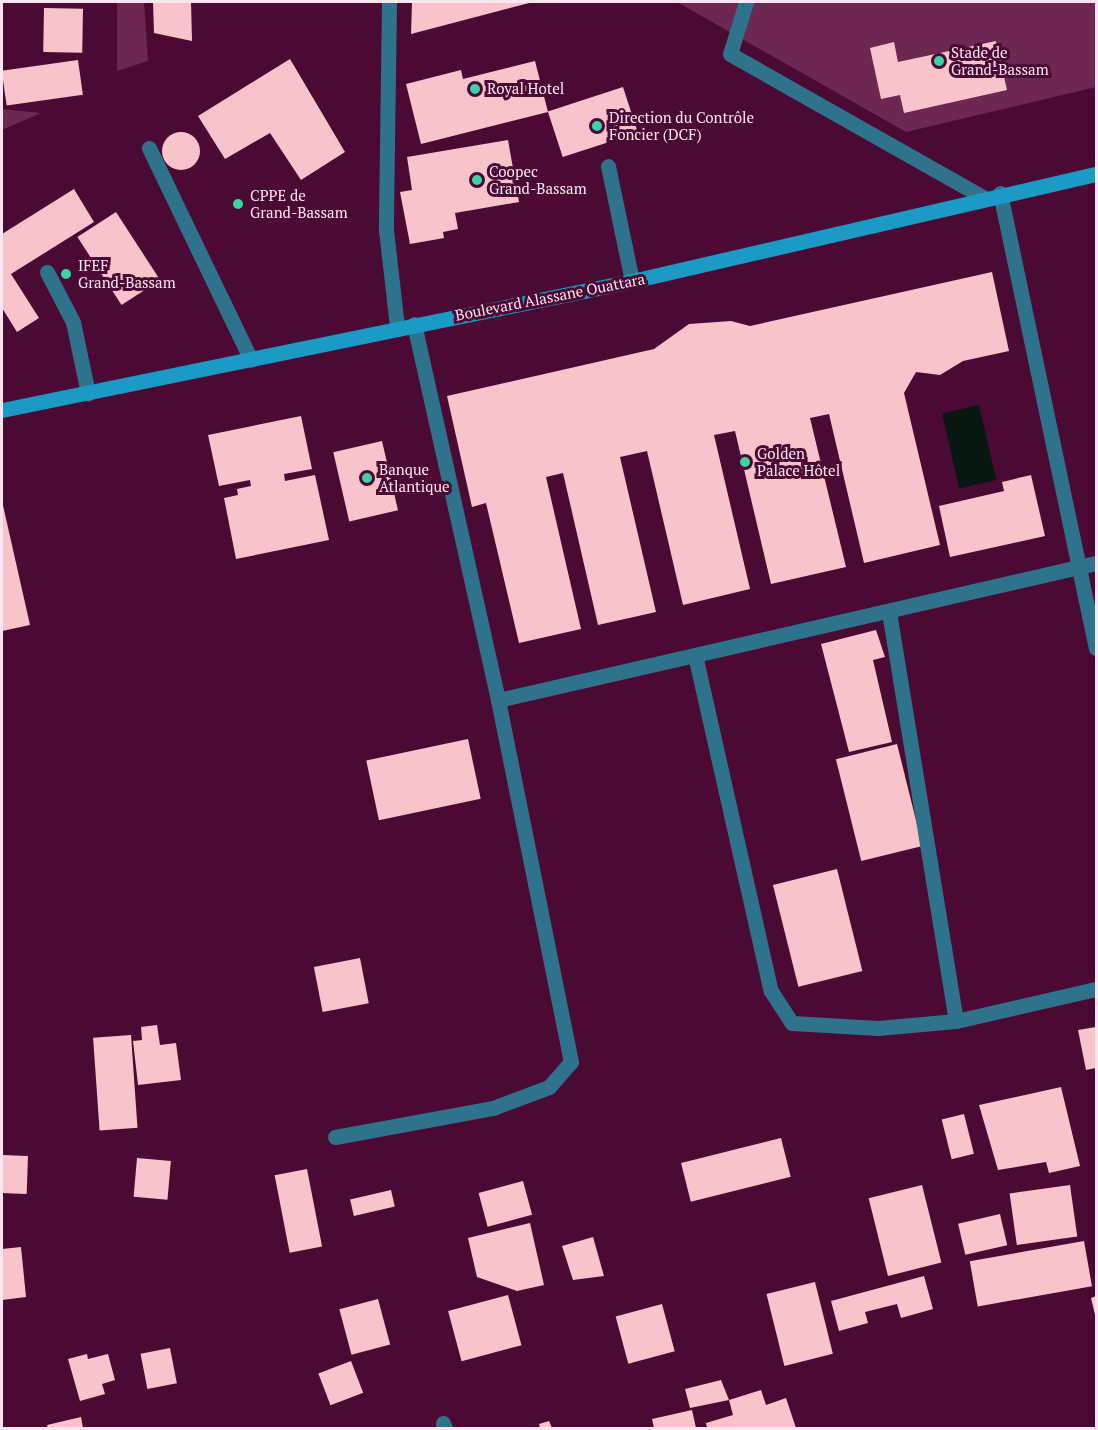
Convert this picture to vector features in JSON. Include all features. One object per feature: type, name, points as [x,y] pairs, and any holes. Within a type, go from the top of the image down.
[{"type":"street","points":[[389,2],[386,230],[397,326]]},
{"type":"street","points":[[746,2],[730,54],[983,197]]},
{"type":"street","points":[[149,148],[251,360]]},
{"type":"street","points":[[608,166],[632,281]]},
{"type":"street","name":"Boulevard Alassane Ouattara","points":[[2,410],[251,360],[397,326],[632,281],[1000,193],[1096,174]]},
{"type":"street","points":[[1000,193],[1096,648]]},
{"type":"street","points":[[47,272],[73,322],[88,393]]},
{"type":"street","points":[[335,1137],[493,1108],[549,1087],[571,1062],[498,700],[414,324]]},
{"type":"street","points":[[498,700],[1096,564]]},
{"type":"street","points":[[889,612],[956,1021]]},
{"type":"street","points":[[695,656],[771,991],[783,1015],[813,1027],[956,1021],[1096,989]]},
{"type":"shaded area","points":[[117,2],[144,2],[148,61],[117,71]]},
{"type":"shaded area","name":"Stade de Grand-Bassam","points":[[677,2],[1096,2],[1096,87],[906,132]]},
{"type":"shaded area","points":[[2,109],[41,113],[2,130]]},
{"type":"shaded area","points":[[979,405],[996,480],[959,489],[942,414]]},
{"type":"building","points":[[153,2],[191,2],[192,41],[154,33]]},
{"type":"building","points":[[412,2],[533,2],[411,34]]},
{"type":"building","points":[[44,8],[83,9],[82,53],[43,52]]},
{"type":"building","points":[[996,41],[1007,90],[904,113],[900,95],[881,99],[870,48],[894,42],[898,62]]},
{"type":"building","points":[[290,59],[345,152],[301,180],[270,133],[225,159],[198,116]]},
{"type":"building","points":[[78,60],[83,95],[7,105],[2,71]]},
{"type":"building","points":[[535,61],[548,112],[421,144],[406,84],[461,70],[463,79]]},
{"type":"building","points":[[623,87],[638,133],[563,157],[548,111]]},
{"type":"building","points":[[181,132],[188,133],[194,138],[199,144],[199,158],[194,164],[188,169],[181,170],[174,169],[168,164],[163,158],[162,151],[163,144],[168,138],[174,133]]},
{"type":"building","points":[[508,140],[519,202],[455,213],[458,229],[443,232],[444,238],[410,244],[400,192],[412,190],[407,157]]},
{"type":"building","points":[[74,189],[94,222],[11,274],[39,318],[17,332],[2,308],[2,234]]},
{"type":"building","points":[[116,212],[160,280],[122,305],[77,237]]},
{"type":"building","points":[[992,272],[1009,351],[963,361],[940,375],[916,372],[904,393],[940,545],[864,563],[829,414],[810,418],[846,567],[771,584],[735,431],[714,435],[750,589],[683,605],[647,451],[620,457],[656,612],[598,625],[563,473],[546,477],[581,629],[519,643],[486,503],[472,507],[447,396],[654,349],[689,324],[731,321],[750,326]]},
{"type":"building","points":[[301,416],[312,469],[284,474],[285,481],[315,475],[329,540],[236,559],[224,498],[238,495],[237,489],[251,486],[250,480],[219,486],[208,435]]},
{"type":"building","points":[[382,441],[398,510],[349,521],[333,452]]},
{"type":"building","points":[[1031,475],[1045,536],[950,557],[939,506],[1004,491],[1002,482]]},
{"type":"building","points":[[2,501],[30,625],[2,631]]},
{"type":"building","points":[[876,630],[885,657],[873,660],[892,742],[849,752],[821,644]]},
{"type":"building","points":[[468,739],[481,799],[379,820],[366,761]]},
{"type":"building","points":[[897,744],[922,846],[861,861],[836,759]]},
{"type":"building","points":[[837,869],[862,971],[798,987],[773,885]]},
{"type":"building","points":[[360,958],[369,1003],[323,1012],[314,967]]},
{"type":"building","points":[[157,1025],[160,1045],[176,1043],[181,1080],[138,1085],[133,1041],[142,1040],[141,1027]]},
{"type":"building","points":[[1096,1027],[1096,1068],[1086,1070],[1078,1030]]},
{"type":"building","points":[[131,1035],[137,1128],[100,1130],[93,1038]]},
{"type":"building","points":[[1061,1087],[1080,1166],[1049,1173],[1046,1162],[998,1170],[979,1105]]},
{"type":"building","points":[[964,1114],[974,1154],[952,1159],[942,1120]]},
{"type":"building","points":[[781,1138],[791,1177],[691,1202],[681,1163]]},
{"type":"building","points":[[2,1155],[28,1156],[27,1194],[2,1193]]},
{"type":"building","points":[[137,1158],[171,1161],[167,1200],[134,1197]]},
{"type":"building","points":[[307,1169],[322,1247],[290,1253],[275,1175]]},
{"type":"building","points":[[523,1181],[532,1215],[488,1227],[479,1193]]},
{"type":"building","points":[[922,1185],[941,1263],[888,1276],[869,1198]]},
{"type":"building","points":[[1070,1185],[1077,1236],[1017,1245],[1010,1193]]},
{"type":"building","points":[[391,1190],[395,1207],[354,1216],[350,1199]]},
{"type":"building","points":[[1000,1214],[1007,1245],[965,1255],[958,1224]]},
{"type":"building","points":[[530,1223],[544,1285],[517,1291],[477,1277],[468,1238]]},
{"type":"building","points":[[593,1237],[604,1276],[573,1280],[562,1246]]},
{"type":"building","points":[[1084,1241],[1092,1286],[978,1306],[970,1261]]},
{"type":"building","points":[[21,1247],[26,1297],[2,1300],[2,1249]]},
{"type":"building","points":[[924,1276],[933,1309],[901,1318],[897,1304],[865,1312],[868,1323],[839,1331],[831,1301]]},
{"type":"building","points":[[815,1282],[833,1354],[784,1366],[766,1294]]},
{"type":"building","points":[[508,1295],[521,1345],[462,1361],[448,1311]]},
{"type":"building","points":[[1096,1296],[1096,1319],[1091,1298]]},
{"type":"building","points":[[378,1299],[390,1344],[352,1355],[339,1309]]},
{"type":"building","points":[[662,1304],[675,1351],[628,1364],[616,1316]]},
{"type":"building","points":[[170,1348],[177,1383],[147,1389],[141,1354]]},
{"type":"building","points":[[87,1354],[88,1359],[108,1354],[115,1380],[102,1384],[105,1394],[80,1401],[68,1359]]},
{"type":"building","points":[[351,1361],[363,1393],[331,1405],[318,1374]]},
{"type":"building","points":[[721,1380],[729,1400],[690,1408],[685,1389]]},
{"type":"building","points":[[761,1390],[766,1405],[786,1398],[796,1428],[707,1428],[706,1423],[733,1415],[729,1400]]},
{"type":"building","points":[[692,1410],[696,1428],[654,1428],[652,1419]]},
{"type":"building","points":[[81,1417],[83,1428],[48,1428],[47,1425]]},
{"type":"building","points":[[549,1421],[552,1428],[540,1428],[539,1424]]},
{"type":"place","name":"Stade de Grand-Bassam","points":[[939,61]]},
{"type":"place","name":"Royal Hotel","points":[[475,89]]},
{"type":"place","name":"Direction du Contrôle Foncier (DCF)","points":[[597,126]]},
{"type":"place","name":"Coopec Grand-Bassam","points":[[477,180]]},
{"type":"place","name":"CPPE de Grand-Bassam","points":[[238,204]]},
{"type":"place","name":"IFEF Grand-Bassam","points":[[66,274]]},
{"type":"place","name":"Golden Palace Hôtel","points":[[745,462]]},
{"type":"place","name":"Banque Atlantique","points":[[367,478]]}]
